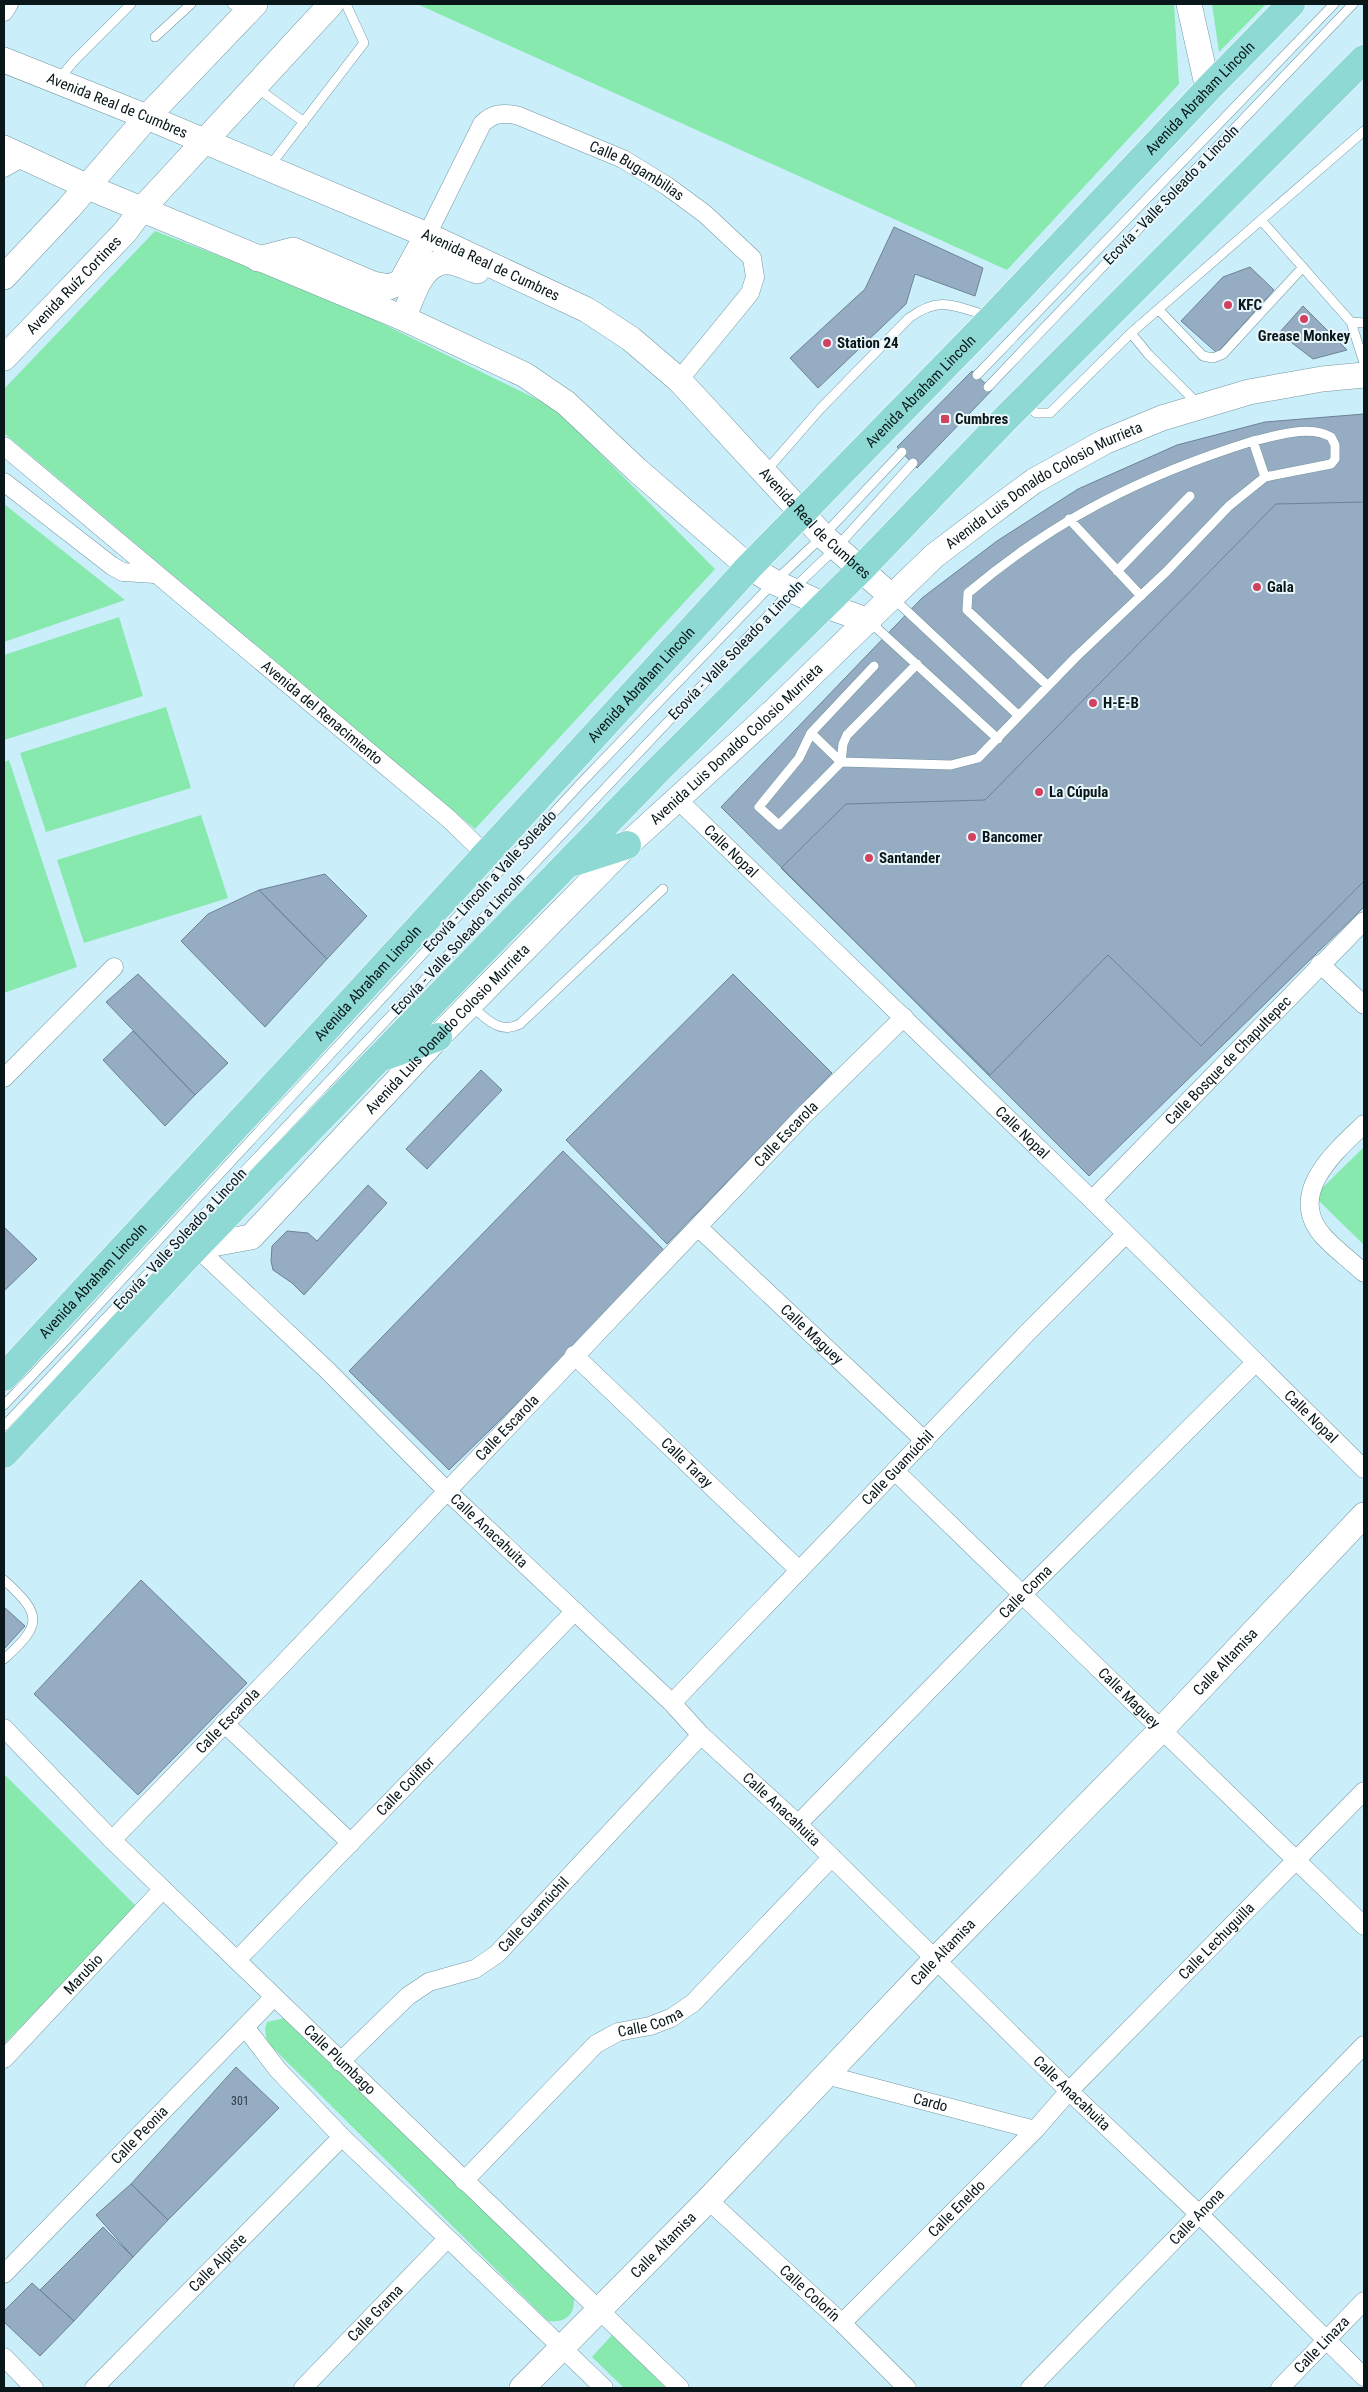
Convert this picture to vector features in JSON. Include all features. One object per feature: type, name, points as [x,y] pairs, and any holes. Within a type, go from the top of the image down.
[{"type":"main road","name":"Avenida Abraham Lincoln","points":[[5,1372],[749,567],[993,317],[1208,89],[1291,4]]},
{"type":"main road","points":[[4,1454],[196,1247],[567,864],[861,569],[1022,402],[1364,58]]},
{"type":"main road","points":[[567,864],[627,845]]},
{"type":"main road","points":[[379,1058],[438,1038]]},
{"type":"street","points":[[4,12],[9,4]]},
{"type":"street","name":"Avenida Ruíz Cortines","points":[[4,358],[125,232],[142,209],[331,4]]},
{"type":"street","points":[[1189,4],[1208,89]]},
{"type":"street","points":[[4,277],[88,186],[245,6]]},
{"type":"street","name":"Avenida Real de Cumbres","points":[[4,60],[147,117],[427,235],[587,310],[631,339],[679,380],[801,514],[829,542],[892,597]]},
{"type":"street","name":"Calle Bugambilias","points":[[427,235],[482,124],[491,115],[506,113],[519,116],[623,160],[667,186],[705,214],[752,258],[755,276],[750,293],[679,380]]},
{"type":"street","points":[[11,157],[88,186],[258,259],[403,318],[524,375],[566,403],[637,470],[749,567],[824,605],[869,621]]},
{"type":"street","points":[[258,259],[293,250],[359,278],[389,287],[401,282],[427,235]]},
{"type":"street","points":[[403,318],[425,271],[434,264],[454,262],[518,287],[539,287]]},
{"type":"street","name":"Avenida Luis Donaldo Colosio Murrieta","points":[[196,1247],[251,1237],[438,1038],[627,845],[869,621],[934,556],[1034,481],[1104,442],[1199,405],[1249,392],[1364,374]]},
{"type":"street","name":"Avenida del Renacimiento","points":[[4,446],[448,819],[485,854]]},
{"type":"street","points":[[4,482],[112,566],[123,572],[155,574]]},
{"type":"street","name":"Calle Nopal","points":[[677,799],[1092,1200],[1364,1469]]},
{"type":"street","name":"Calle Bosque de Chapultepec","points":[[1092,1200],[1364,921]]},
{"type":"street","points":[[1320,964],[1364,1005]]},
{"type":"street","points":[[4,1078],[114,967]]},
{"type":"street","name":"Calle Escarola","points":[[112,1840],[804,1115],[904,1017]]},
{"type":"street","points":[[1364,1124],[1331,1156],[1316,1177],[1311,1196],[1312,1218],[1323,1236],[1364,1273]]},
{"type":"street","name":"Calle Maguey","points":[[698,1228],[925,1441]]},
{"type":"street","name":"Calle Guamúchil","points":[[672,1703],[1028,1332],[1126,1234]]},
{"type":"street","name":"Calle Anacahuita","points":[[196,1247],[326,1369],[447,1491],[576,1611],[672,1703],[702,1735],[798,1824],[1069,2091],[1200,2215],[1364,2377]]},
{"type":"street","name":"Calle Taray","points":[[574,1355],[799,1570]]},
{"type":"street","name":"Calle Coma","points":[[798,1824],[1023,1594],[1256,1362]]},
{"type":"street","name":"Calle Maguey","points":[[895,1470],[1364,1926]]},
{"type":"street","name":"Calle Altamisa","points":[[522,2388],[708,2200],[935,1960],[1162,1729],[1364,1515]]},
{"type":"street","name":"Calle Coliflor","points":[[237,1960],[576,1611]]},
{"type":"street","points":[[224,1723],[351,1843]]},
{"type":"street","name":"Calle Plumbago","points":[[4,1728],[162,1889],[680,2388]]},
{"type":"street","name":"Calle Guamúchil","points":[[340,2062],[408,1996],[429,1982],[475,1969],[497,1954],[702,1735]]},
{"type":"street","name":"Calle Lechuguilla","points":[[1069,2091],[1364,1791]]},
{"type":"street","name":"Calle Coma","points":[[464,2181],[596,2044],[618,2032],[650,2026],[671,2018],[693,2003],[832,1858]]},
{"type":"street","name":"Marubio","points":[[4,2058],[162,1889]]},
{"type":"street","name":"Calle Peonia","points":[[4,2274],[274,1997]]},
{"type":"street","points":[[245,2027],[278,2070],[342,2136],[447,2239],[563,2346],[604,2388]]},
{"type":"street","name":"Calle Anona","points":[[1030,2388],[1364,2045]]},
{"type":"street","name":"Cardo","points":[[826,2076],[1035,2130]]},
{"type":"street","name":"Calle Eneldo","points":[[842,2323],[1035,2130],[1069,2091]]},
{"type":"street","name":"Calle Alpiste","points":[[94,2388],[342,2136]]},
{"type":"street","name":"Calle Colorín","points":[[708,2200],[842,2323],[907,2388]]},
{"type":"street","name":"Calle Grama","points":[[303,2388],[447,2239]]},
{"type":"street","name":"Calle Linaza","points":[[1280,2388],[1364,2301]]},
{"type":"street","points":[[4,2358],[34,2388]]},
{"type":"lane","points":[[57,82],[74,61],[131,4]]},
{"type":"lane","points":[[155,37],[191,4]]},
{"type":"lane","points":[[268,169],[364,43],[346,4]]},
{"type":"lane","points":[[977,375],[1334,4]]},
{"type":"lane","name":"Ecovía - Valle Soleado a Lincoln","points":[[988,387],[1353,4]]},
{"type":"lane","points":[[255,86],[304,122]]},
{"type":"lane","points":[[1022,402],[1036,413],[1050,413],[1130,333],[1364,132]]},
{"type":"lane","points":[[1261,220],[1351,322],[1364,363]]},
{"type":"lane","points":[[1159,310],[1203,356],[1213,358],[1223,354],[1303,267]]},
{"type":"lane","points":[[764,474],[821,408],[909,318],[923,307],[935,304],[948,305],[993,317]]},
{"type":"lane","points":[[1351,322],[1364,322]]},
{"type":"lane","points":[[1130,333],[1148,354],[1199,405]]},
{"type":"lane","points":[[811,733],[841,762],[951,765],[978,758],[1048,686],[1168,571],[1229,506],[1265,477],[1331,464],[1335,459],[1335,445],[1331,437],[1316,432],[1297,432],[1253,441],[1148,480],[1100,501],[1069,518],[996,569],[968,593],[967,610],[1048,686]]},
{"type":"lane","points":[[1253,441],[1265,477]]},
{"type":"lane","name":"Ecovía - Lincoln a Valle Soleado","points":[[4,1405],[582,782],[829,542],[902,452]]},
{"type":"lane","name":"Ecovía - Valle Soleado a Lincoln","points":[[4,1426],[783,585],[913,464]]},
{"type":"lane","points":[[1117,571],[1190,496]]},
{"type":"lane","points":[[1069,518],[1140,596]]},
{"type":"lane","points":[[892,597],[1019,716]]},
{"type":"lane","points":[[869,621],[998,739]]},
{"type":"lane","points":[[874,666],[811,733],[799,758],[758,807],[779,825],[841,762],[843,744],[847,736],[917,664]]},
{"type":"lane","points":[[470,1005],[495,1026],[512,1028],[520,1024],[663,889]]},
{"type":"lane","points":[[4,1580],[28,1603],[34,1615],[32,1629],[25,1640],[4,1660]]},
{"type":"green space","points":[[417,4],[1174,4],[1179,84],[1007,270]]},
{"type":"green space","points":[[1212,4],[1266,4],[1219,52]]},
{"type":"green space","points":[[155,231],[336,301],[555,408],[715,569],[475,829],[4,433],[4,389]]},
{"type":"green space","points":[[4,504],[125,600],[4,642]]},
{"type":"green space","points":[[119,617],[143,696],[4,740],[4,655]]},
{"type":"green space","points":[[166,707],[191,788],[46,832],[20,753]]},
{"type":"green space","points":[[9,760],[77,967],[4,993],[4,762]]},
{"type":"green space","points":[[201,815],[228,898],[84,943],[57,860]]},
{"type":"green space","points":[[1364,1147],[1364,1245],[1314,1196]]},
{"type":"green space","points":[[4,1774],[137,1907],[4,2044]]},
{"type":"green space","points":[[285,2018],[574,2297],[573,2309],[568,2316],[560,2321],[548,2321],[267,2042],[265,2029],[267,2022]]},
{"type":"green space","points":[[612,2335],[666,2388],[624,2388],[592,2357]]},
{"type":"building","points":[[894,227],[983,268],[975,296],[915,274],[906,304],[818,388],[790,358],[865,289]]},
{"type":"building","name":"KFC","points":[[1250,267],[1274,290],[1217,353],[1181,321],[1223,277]]},
{"type":"building","name":"Grease Monkey","points":[[1303,306],[1347,350],[1313,359],[1279,333]]},
{"type":"building","name":"Cumbres","points":[[972,371],[992,390],[917,468],[897,447]]},
{"type":"building","name":"H-E-B","points":[[1364,414],[1364,907],[1089,1176],[721,807],[922,598],[997,541],[1078,489],[1177,445],[1265,422]]},
{"type":"building","points":[[1364,502],[1364,881],[1201,1046],[1108,955],[990,1075],[781,868],[846,804],[985,800],[1276,504]]},
{"type":"building","points":[[325,874],[367,916],[327,959],[259,890]]},
{"type":"building","points":[[259,890],[327,959],[265,1027],[181,941],[208,914]]},
{"type":"building","points":[[138,974],[228,1063],[195,1095],[106,1002]]},
{"type":"building","points":[[733,974],[832,1073],[667,1244],[566,1140]]},
{"type":"building","points":[[133,1031],[195,1095],[165,1126],[103,1060]]},
{"type":"building","points":[[481,1070],[502,1090],[427,1169],[406,1149]]},
{"type":"building","points":[[563,1151],[669,1255],[449,1470],[349,1371]]},
{"type":"building","points":[[368,1185],[387,1203],[304,1295],[292,1283],[273,1270],[271,1261],[272,1246],[287,1231],[308,1233],[317,1241]]},
{"type":"building","points":[[4,1227],[37,1259],[4,1291]]},
{"type":"building","points":[[141,1580],[247,1683],[138,1795],[34,1694]]},
{"type":"building","points":[[4,1607],[25,1626],[4,1649]]},
{"type":"building","points":[[236,2067],[279,2108],[168,2220],[131,2184]]},
{"type":"building","points":[[131,2184],[168,2220],[133,2257],[96,2215]]},
{"type":"building","points":[[103,2227],[133,2257],[74,2321],[40,2290]]},
{"type":"building","points":[[32,2283],[74,2321],[40,2356],[4,2322],[4,2311]]},
{"type":"place","name":"KFC","points":[[1228,305]]},
{"type":"place","name":"Grease Monkey","points":[[1304,319]]},
{"type":"place","name":"Station 24","points":[[827,343]]},
{"type":"place","name":"Cumbres","points":[[945,419]]},
{"type":"place","name":"Gala","points":[[1257,587]]},
{"type":"place","name":"H-E-B","points":[[1093,703]]},
{"type":"place","name":"La Cúpula","points":[[1039,792]]},
{"type":"place","name":"Bancomer","points":[[972,837]]},
{"type":"place","name":"Santander","points":[[869,858]]}]
